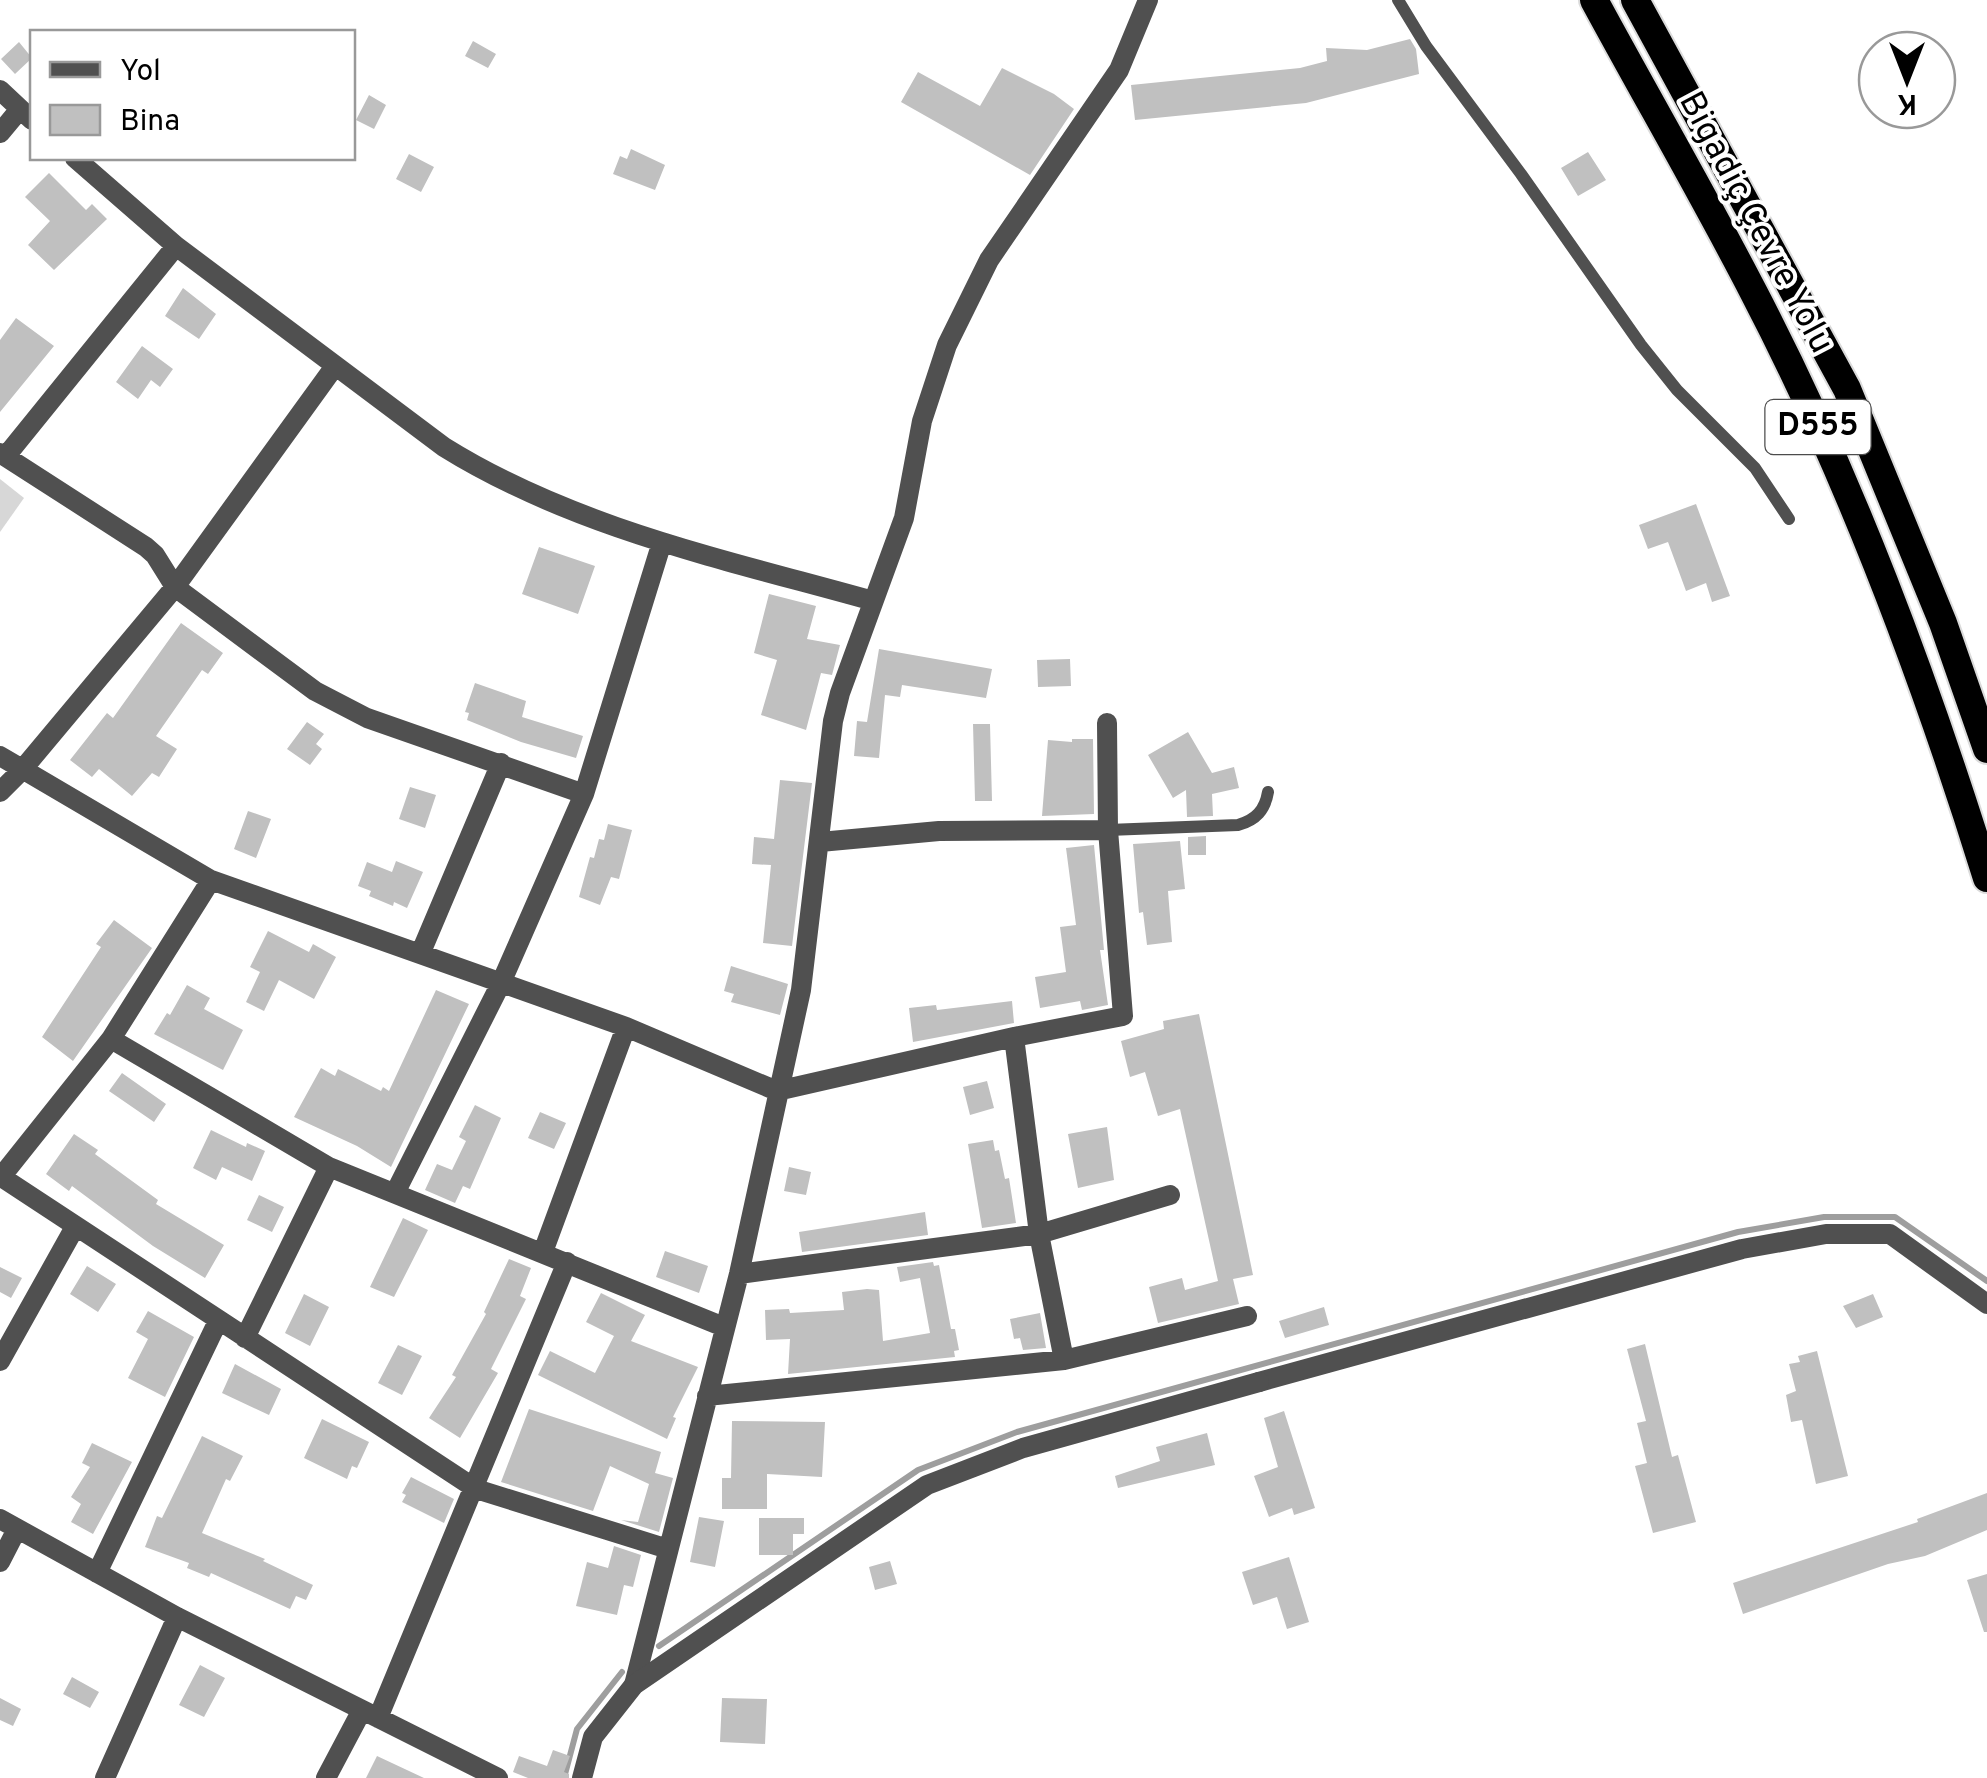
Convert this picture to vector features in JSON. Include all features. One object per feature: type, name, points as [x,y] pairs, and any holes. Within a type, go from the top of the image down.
[{"type":"highway","name":"Bigadiç Çevre Yolu","points":[[1594,0],[1756,295],[1829,450],[1950,758],[1987,878]]},
{"type":"highway","name":"Bigadiç Çevre Yolu","points":[[1635,0],[1847,389],[1944,623],[1987,749]]},
{"type":"street","points":[[634,1685],[738,1274],[800,990],[833,721],[904,518],[922,422],[946,345],[990,260],[1118,70],[1148,0]]},
{"type":"street","points":[[0,90],[26,114],[0,132]]},
{"type":"street","points":[[77,160],[176,246],[444,447],[485,472],[562,508],[662,542],[873,600]]},
{"type":"street","points":[[176,246],[3,454],[146,548],[164,567],[175,588],[336,704],[584,794]]},
{"type":"street","points":[[0,792],[175,588],[335,366]]},
{"type":"street","points":[[395,1193],[501,983],[584,794],[662,542]]},
{"type":"street","points":[[0,756],[212,880],[626,1026],[777,1090],[1123,1016],[1108,830],[1107,722]]},
{"type":"street","points":[[421,952],[500,764]]},
{"type":"street","points":[[820,842],[939,831],[1108,830]]},
{"type":"street","points":[[212,880],[111,1038],[0,1176],[476,1489],[668,1549]]},
{"type":"street","points":[[544,1252],[626,1026]]},
{"type":"street","points":[[1014,1037],[1038,1234],[1064,1360]]},
{"type":"street","points":[[111,1038],[329,1167],[724,1327]]},
{"type":"street","points":[[245,1338],[329,1167]]},
{"type":"street","points":[[738,1274],[1038,1234],[1170,1195]]},
{"type":"street","points":[[0,1362],[75,1228]]},
{"type":"street","points":[[582,1778],[593,1736],[634,1685],[927,1485],[1022,1448],[1742,1248],[1826,1234],[1890,1234],[1987,1304]]},
{"type":"street","points":[[326,1778],[370,1714],[476,1489],[568,1262]]},
{"type":"street","points":[[707,1396],[1064,1360],[1247,1316]]},
{"type":"street","points":[[97,1572],[218,1321]]},
{"type":"street","points":[[0,1562],[8,1524],[177,1616],[498,1778]]},
{"type":"street","points":[[106,1778],[177,1616]]},
{"type":"lane","points":[[1398,0],[1426,46],[1521,174],[1640,346],[1755,468],[1790,519]]},
{"type":"lane","points":[[1108,830],[1238,825],[1256,818],[1268,792]]},
{"type":"shaded area","points":[[0,479],[24,498],[0,532]]},
{"type":"building","points":[[1410,39],[1416,49],[1419,74],[1306,103],[1135,120],[1131,85],[1300,68],[1327,61],[1326,48],[1367,50]]},
{"type":"building","points":[[473,41],[496,54],[488,68],[465,56]]},
{"type":"building","points":[[19,42],[30,56],[15,74],[1,59]]},
{"type":"building","points":[[1002,68],[1054,94],[1074,109],[1030,175],[901,102],[918,72],[980,106]]},
{"type":"building","points":[[369,95],[386,105],[374,129],[356,120]]},
{"type":"building","points":[[631,149],[665,165],[655,190],[613,174],[620,156],[627,159]]},
{"type":"building","points":[[1588,152],[1606,180],[1578,196],[1561,168]]},
{"type":"building","points":[[409,154],[434,167],[421,192],[396,179]]},
{"type":"building","points":[[49,173],[86,210],[92,204],[107,219],[54,270],[28,245],[50,221],[25,197]]},
{"type":"building","points":[[183,288],[216,314],[199,339],[165,316]]},
{"type":"building","points":[[16,318],[54,346],[0,412],[0,340]]},
{"type":"building","points":[[142,346],[173,369],[160,387],[151,380],[138,399],[116,382]]},
{"type":"building","points":[[1696,504],[1730,596],[1712,602],[1706,583],[1686,591],[1668,542],[1648,549],[1639,525]]},
{"type":"building","points":[[539,547],[595,566],[578,614],[522,594]]},
{"type":"building","points":[[769,594],[816,606],[807,639],[840,645],[832,675],[821,673],[806,730],[761,715],[777,660],[754,653]]},
{"type":"building","points":[[181,623],[223,653],[208,674],[202,670],[156,736],[177,749],[159,777],[152,773],[132,796],[99,769],[92,777],[70,760],[107,713],[113,718]]},
{"type":"building","points":[[879,649],[992,669],[986,698],[902,685],[900,697],[885,695],[879,758],[854,756],[857,721],[867,722]]},
{"type":"building","points":[[1070,659],[1071,686],[1038,687],[1037,660]]},
{"type":"building","points":[[475,683],[526,701],[522,717],[583,736],[576,758],[467,720],[469,713],[465,712]]},
{"type":"building","points":[[307,722],[324,734],[316,744],[322,749],[310,765],[287,749]]},
{"type":"building","points":[[973,724],[990,724],[992,801],[975,801]]},
{"type":"building","points":[[1188,732],[1212,773],[1234,767],[1239,788],[1212,794],[1213,816],[1187,817],[1186,790],[1173,798],[1148,755]]},
{"type":"building","points":[[1093,739],[1094,814],[1042,816],[1048,740]]},
{"type":"building","points":[[780,780],[812,783],[792,946],[763,943],[771,865],[752,864],[754,837],[774,839]]},
{"type":"building","points":[[410,787],[436,795],[425,828],[399,819]]},
{"type":"building","points":[[248,811],[271,819],[256,858],[234,849]]},
{"type":"building","points":[[608,824],[632,830],[619,879],[611,877],[600,905],[579,897],[590,857],[594,858],[599,839],[604,840]]},
{"type":"building","points":[[1206,836],[1206,855],[1188,855],[1188,837]]},
{"type":"building","points":[[1180,841],[1185,889],[1168,891],[1172,942],[1147,945],[1143,912],[1139,913],[1133,844]]},
{"type":"building","points":[[1094,845],[1104,950],[1100,950],[1108,1005],[1082,1010],[1080,1001],[1040,1008],[1035,977],[1066,972],[1060,927],[1076,925],[1066,848]]},
{"type":"building","points":[[396,861],[423,872],[407,908],[369,896],[371,891],[358,886],[367,862],[392,872]]},
{"type":"building","points":[[114,920],[152,948],[73,1061],[42,1037],[101,947],[96,944]]},
{"type":"building","points":[[268,931],[309,952],[313,944],[336,957],[314,999],[279,980],[264,1011],[246,1002],[260,972],[250,967]]},
{"type":"building","points":[[731,966],[788,984],[780,1015],[731,1002],[734,994],[724,991]]},
{"type":"building","points":[[187,985],[210,998],[204,1009],[243,1030],[223,1070],[154,1034]]},
{"type":"building","points":[[436,990],[469,1004],[391,1167],[357,1146],[294,1117],[321,1068],[335,1076],[338,1069],[381,1091],[383,1087],[389,1091]]},
{"type":"building","points":[[1012,1001],[1014,1023],[913,1042],[909,1008],[936,1005],[937,1010]]},
{"type":"building","points":[[1199,1014],[1253,1275],[1233,1279],[1239,1304],[1158,1323],[1149,1287],[1182,1278],[1185,1290],[1218,1281],[1180,1109],[1158,1116],[1145,1072],[1130,1077],[1121,1041],[1164,1029],[1163,1021]]},
{"type":"building","points":[[122,1073],[166,1104],[154,1122],[109,1091]]},
{"type":"building","points":[[987,1081],[994,1108],[970,1115],[963,1087]]},
{"type":"building","points":[[475,1105],[501,1118],[470,1189],[463,1186],[455,1203],[425,1190],[437,1164],[452,1170],[466,1141],[459,1137]]},
{"type":"building","points":[[540,1112],[566,1123],[554,1149],[528,1138]]},
{"type":"building","points":[[1107,1127],[1114,1180],[1078,1188],[1068,1134]]},
{"type":"building","points":[[211,1130],[246,1147],[247,1143],[265,1151],[252,1181],[222,1167],[216,1180],[193,1168]]},
{"type":"building","points":[[74,1134],[158,1200],[156,1204],[224,1245],[205,1278],[153,1246],[72,1186],[69,1191],[46,1174]]},
{"type":"building","points":[[993,1140],[1005,1179],[1009,1178],[1016,1223],[982,1228],[968,1144]]},
{"type":"building","points":[[789,1167],[811,1172],[806,1195],[784,1191]]},
{"type":"building","points":[[259,1195],[284,1207],[272,1232],[247,1220]]},
{"type":"building","points":[[925,1212],[928,1235],[802,1252],[799,1232]]},
{"type":"building","points":[[403,1218],[428,1230],[394,1297],[370,1287]]},
{"type":"building","points":[[665,1251],[708,1266],[699,1293],[656,1277]]},
{"type":"building","points":[[509,1259],[531,1268],[520,1296],[526,1299],[491,1369],[498,1373],[460,1438],[429,1418],[456,1377],[452,1375],[486,1314]]},
{"type":"building","points":[[933,1262],[934,1266],[939,1265],[951,1329],[955,1329],[959,1350],[954,1351],[955,1357],[788,1374],[790,1339],[766,1340],[765,1310],[844,1310],[842,1292],[867,1289],[879,1290],[883,1341],[930,1333],[920,1278],[900,1282],[897,1267]]},
{"type":"building","points":[[87,1266],[116,1284],[98,1312],[70,1294]]},
{"type":"building","points":[[0,1267],[22,1278],[11,1298],[0,1292]]},
{"type":"building","points":[[601,1293],[645,1315],[631,1341],[698,1367],[673,1417],[676,1418],[667,1439],[538,1375],[550,1351],[595,1373],[614,1336],[586,1322]]},
{"type":"building","points":[[304,1294],[329,1307],[310,1346],[285,1333]]},
{"type":"building","points":[[1873,1294],[1883,1317],[1856,1328],[1843,1306]]},
{"type":"building","points":[[1324,1307],[1329,1325],[1285,1338],[1279,1321]]},
{"type":"building","points":[[148,1311],[194,1337],[165,1397],[128,1378],[148,1339],[136,1332]]},
{"type":"building","points":[[1040,1313],[1046,1348],[1023,1350],[1020,1338],[1014,1339],[1010,1319]]},
{"type":"building","points":[[1645,1344],[1672,1457],[1678,1455],[1696,1522],[1653,1533],[1635,1466],[1647,1463],[1637,1423],[1646,1421],[1627,1349]]},
{"type":"building","points":[[398,1345],[422,1356],[402,1395],[378,1383]]},
{"type":"building","points":[[1817,1351],[1848,1476],[1816,1484],[1802,1420],[1791,1422],[1786,1395],[1796,1391],[1789,1364],[1800,1362],[1798,1356]]},
{"type":"building","points":[[235,1364],[281,1389],[269,1415],[222,1393]]},
{"type":"building","points":[[529,1409],[661,1452],[655,1473],[673,1478],[659,1532],[621,1520],[638,1522],[649,1484],[610,1466],[593,1511],[501,1482]]},
{"type":"building","points":[[1284,1411],[1315,1508],[1294,1515],[1292,1508],[1269,1517],[1254,1476],[1278,1467],[1264,1418]]},
{"type":"building","points":[[322,1419],[369,1442],[347,1479],[304,1458]]},
{"type":"building","points":[[732,1421],[825,1422],[822,1477],[767,1474],[767,1509],[722,1509],[722,1478],[731,1478]]},
{"type":"building","points":[[1207,1433],[1215,1465],[1118,1488],[1115,1476],[1160,1461],[1156,1447]]},
{"type":"building","points":[[202,1436],[243,1456],[230,1481],[226,1479],[202,1533],[265,1559],[313,1585],[306,1600],[296,1596],[290,1609],[145,1547],[157,1516],[162,1518]]},
{"type":"building","points":[[92,1443],[132,1462],[93,1534],[71,1522],[81,1504],[71,1497],[90,1467],[82,1463]]},
{"type":"building","points":[[411,1477],[454,1499],[444,1523],[402,1502],[406,1495],[402,1493]]},
{"type":"building","points":[[1987,1493],[1987,1530],[1925,1556],[1888,1564],[1743,1614],[1733,1583],[1918,1522],[1917,1519]]},
{"type":"building","points":[[699,1517],[724,1521],[715,1567],[690,1562]]},
{"type":"building","points":[[759,1518],[804,1518],[804,1534],[793,1534],[793,1555],[759,1555]]},
{"type":"building","points":[[614,1546],[641,1555],[633,1587],[624,1585],[617,1615],[576,1606],[587,1562],[608,1568]]},
{"type":"building","points":[[1289,1557],[1309,1622],[1287,1629],[1277,1597],[1253,1605],[1242,1572]]},
{"type":"building","points":[[890,1561],[897,1584],[875,1590],[869,1567]]},
{"type":"building","points":[[1987,1574],[1987,1632],[1984,1632],[1967,1580]]},
{"type":"building","points":[[200,1665],[225,1678],[204,1717],[179,1705]]},
{"type":"building","points":[[72,1677],[99,1692],[90,1708],[63,1694]]},
{"type":"building","points":[[0,1698],[21,1709],[13,1726],[0,1720]]},
{"type":"building","points":[[722,1698],[767,1699],[765,1744],[720,1742]]},
{"type":"building","points":[[553,1750],[570,1756],[564,1772],[569,1778],[528,1778],[513,1772],[519,1756],[547,1766]]},
{"type":"building","points":[[377,1756],[424,1778],[366,1778]]},
{"type":"waterway","points":[[659,1646],[918,1470],[1017,1432],[1738,1232],[1824,1217],[1895,1217],[1987,1281]]},
{"type":"waterway","points":[[564,1778],[577,1729],[622,1672]]}]
